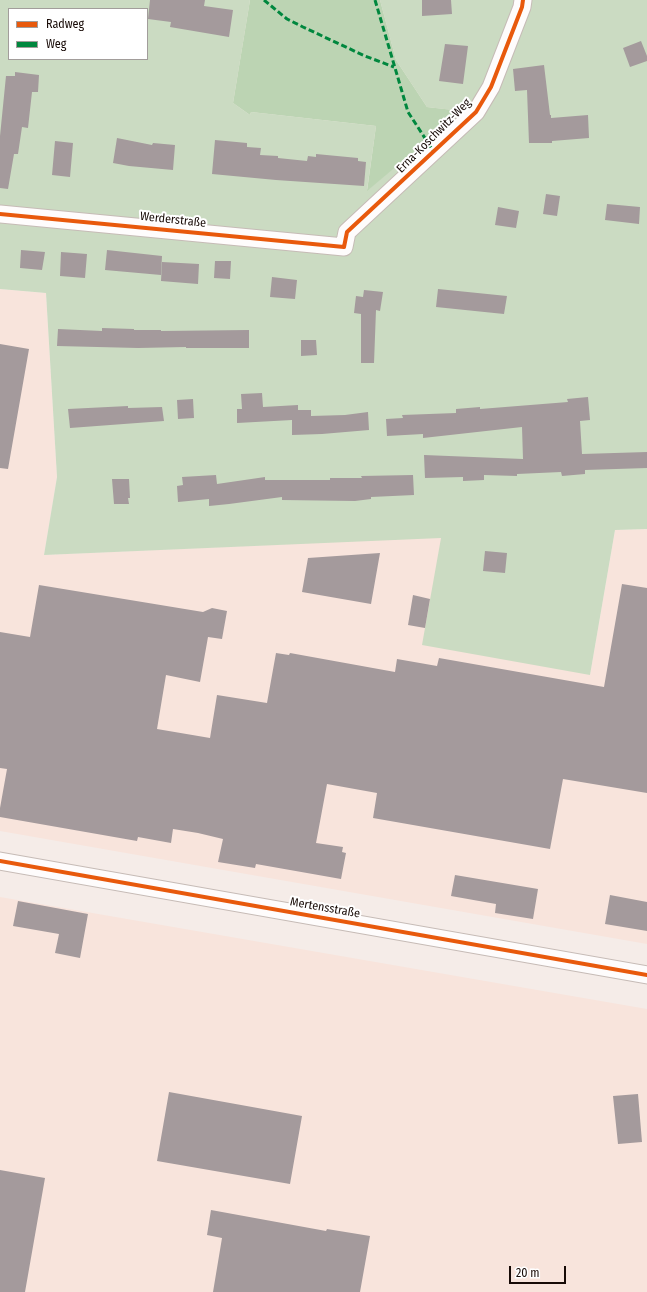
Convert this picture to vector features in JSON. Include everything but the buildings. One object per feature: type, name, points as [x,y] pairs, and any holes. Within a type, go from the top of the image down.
[{"type":"street","name":"Erna-Koschwitz-Weg","points":[[344,247],[347,232],[476,112],[491,87],[522,7],[523,0]]},
{"type":"street","name":"Werderstraße","points":[[0,214],[344,247]]},
{"type":"street","name":"Mertensstraße","points":[[0,861],[647,975]]},
{"type":"shaded area","points":[[0,289],[46,293],[57,477],[44,555],[441,537],[590,675],[615,530],[647,529],[647,944],[0,831]]},
{"type":"shaded area","points":[[0,897],[647,1009],[647,1292],[0,1292]]},
{"type":"green space","points":[[0,0],[250,0],[233,103],[250,115],[251,112],[376,126],[367,190],[461,111],[427,107],[396,60],[380,0],[647,0],[647,529],[615,530],[590,675],[422,645],[441,538],[44,555],[57,477],[46,293],[0,289]]},
{"type":"green space","points":[[250,0],[380,0],[396,60],[427,107],[462,111],[367,191],[376,126],[251,112],[250,115],[233,103]]},
{"type":"marked path","points":[[264,0],[287,19],[365,56],[394,67]]},
{"type":"marked path","points":[[375,0],[408,112],[434,152]]},
{"type":"cycle path","points":[[0,214],[344,247],[347,232],[476,112],[491,87],[522,7],[523,0]]},
{"type":"cycle path","points":[[0,861],[647,975]]}]
